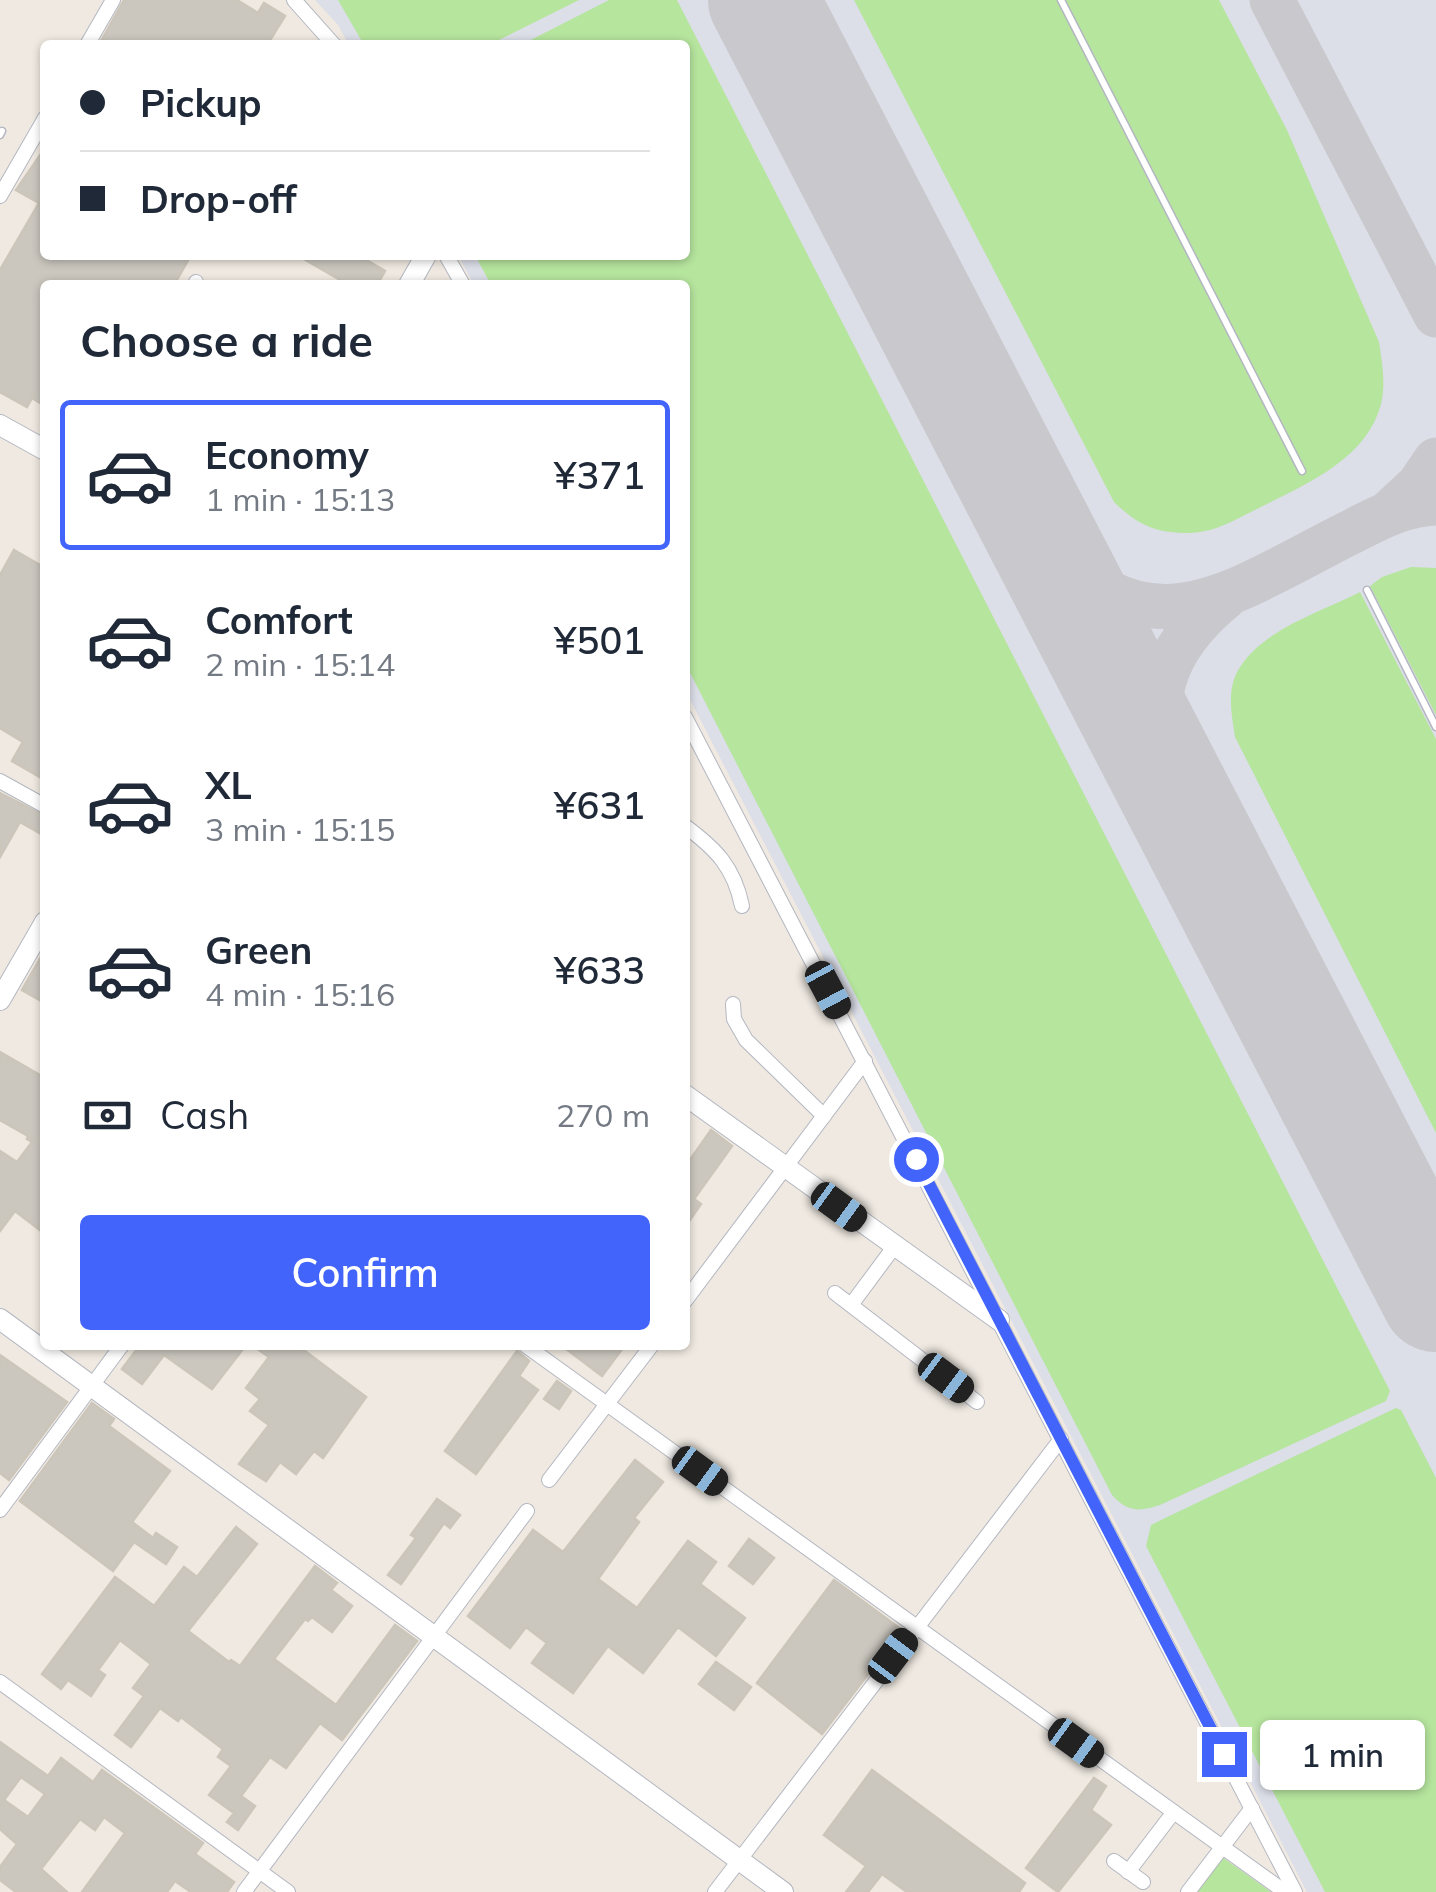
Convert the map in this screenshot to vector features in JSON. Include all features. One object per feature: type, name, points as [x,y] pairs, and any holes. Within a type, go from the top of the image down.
[{"type":"street","points":[[90,40],[113,0]]},
{"type":"street","points":[[294,0],[330,40]]},
{"type":"street","points":[[0,196],[40,127]]},
{"type":"street","points":[[0,425],[40,447]]},
{"type":"street","points":[[690,742],[866,1061],[1295,1892]]},
{"type":"street","points":[[0,781],[40,803]]},
{"type":"street","points":[[690,830],[722,855],[732,869],[742,906]]},
{"type":"street","points":[[0,1000],[40,931]]},
{"type":"street","points":[[733,1004],[737,1028],[746,1040],[824,1116]]},
{"type":"street","points":[[690,1294],[866,1061]]},
{"type":"street","points":[[690,1099],[1000,1320]]},
{"type":"street","points":[[851,1305],[894,1247]]},
{"type":"street","points":[[836,1293],[978,1402]]},
{"type":"street","points":[[0,1319],[40,1349]]},
{"type":"street","points":[[42,1350],[783,1892]]},
{"type":"street","points":[[0,1510],[118,1350]]},
{"type":"street","points":[[533,1350],[1285,1892]]},
{"type":"street","points":[[549,1480],[648,1350]]},
{"type":"street","points":[[715,1892],[1061,1439]]},
{"type":"street","points":[[244,1892],[527,1511]]},
{"type":"street","points":[[0,1682],[288,1892]]},
{"type":"street","points":[[1188,1892],[1252,1808]]},
{"type":"street","points":[[1128,1872],[1172,1813]]},
{"type":"street","points":[[1114,1862],[1142,1882]]},
{"type":"lane","points":[[1061,0],[1302,471]]},
{"type":"lane","points":[[1367,590],[1436,727]]},
{"type":"shaded area","points":[[315,0],[1436,0],[1436,1892],[1307,1892],[690,700],[690,280],[471,280],[461,260],[690,260],[690,40],[346,40]]},
{"type":"green space","points":[[338,0],[579,0],[499,40],[361,40]]},
{"type":"green space","points":[[609,0],[677,0],[1390,1391],[1386,1401],[1160,1505],[1134,1509],[1112,1495],[690,673],[690,280],[488,280],[478,260],[690,260],[690,40],[531,40]]},
{"type":"green space","points":[[854,0],[1219,0],[1287,130],[1379,342],[1381,404],[1363,440],[1315,479],[1208,530],[1189,533],[1157,529],[1123,510],[1114,502]]},
{"type":"green space","points":[[1411,567],[1436,568],[1436,715],[1370,586],[1382,577]]},
{"type":"green space","points":[[1360,592],[1436,739],[1436,1133],[1235,737],[1233,682],[1246,659],[1291,624]]},
{"type":"green space","points":[[1396,1408],[1401,1410],[1436,1478],[1436,1892],[1325,1892],[1146,1546],[1151,1525]]},
{"type":"green space","points":[[1222,1857],[1271,1892],[1197,1892]]},
{"type":"building","points":[[124,0],[237,0],[258,13],[264,3],[285,16],[270,40],[102,40]]},
{"type":"building","points":[[40,155],[40,260],[188,260],[177,280],[40,280],[40,403],[32,398],[27,407],[0,392],[0,270],[39,203],[16,190]]},
{"type":"building","points":[[306,260],[366,260],[385,271],[380,280],[340,280]]},
{"type":"building","points":[[14,550],[40,565],[40,777],[12,761],[23,742],[0,728],[0,575]]},
{"type":"building","points":[[0,793],[40,813],[40,833],[20,822],[0,857]]},
{"type":"building","points":[[40,959],[40,1000],[22,990]]},
{"type":"building","points":[[0,1052],[40,1075],[40,1230],[15,1211],[0,1231],[0,1151],[17,1162],[32,1142],[0,1120]]},
{"type":"building","points":[[711,1130],[732,1146],[694,1199],[701,1204],[690,1220],[690,1160]]},
{"type":"building","points":[[136,1350],[242,1350],[212,1389],[164,1355],[142,1384],[122,1369]]},
{"type":"building","points":[[259,1350],[304,1350],[366,1397],[323,1458],[314,1451],[296,1474],[280,1462],[266,1481],[239,1464],[269,1425],[250,1411],[260,1399],[246,1388],[269,1357]]},
{"type":"building","points":[[568,1350],[621,1350],[602,1376]]},
{"type":"building","points":[[517,1351],[529,1361],[519,1376],[538,1390],[476,1474],[445,1451]]},
{"type":"building","points":[[0,1355],[67,1402],[9,1480],[0,1473]]},
{"type":"building","points":[[557,1381],[571,1391],[559,1409],[544,1399]]},
{"type":"building","points":[[92,1403],[114,1419],[109,1426],[170,1471],[132,1522],[153,1538],[156,1533],[177,1547],[166,1564],[134,1542],[113,1571],[20,1501]]},
{"type":"building","points":[[635,1460],[663,1482],[634,1518],[639,1522],[598,1579],[637,1608],[688,1541],[716,1562],[700,1584],[745,1618],[716,1656],[678,1627],[643,1673],[608,1646],[573,1693],[532,1663],[547,1643],[526,1627],[510,1648],[468,1616],[533,1530],[563,1552]]},
{"type":"building","points":[[437,1499],[460,1515],[450,1528],[444,1523],[401,1584],[388,1575],[416,1538],[411,1535]]},
{"type":"building","points":[[236,1527],[257,1544],[188,1631],[229,1662],[240,1666],[315,1566],[337,1583],[331,1590],[352,1606],[332,1632],[312,1617],[305,1619],[274,1659],[336,1705],[395,1625],[417,1641],[342,1740],[320,1723],[286,1768],[270,1757],[241,1796],[255,1806],[238,1830],[227,1822],[234,1813],[209,1795],[231,1766],[218,1757],[223,1749],[181,1717],[178,1721],[160,1708],[131,1747],[115,1735],[144,1696],[133,1688],[151,1664],[120,1640],[98,1670],[105,1675],[91,1696],[68,1680],[61,1689],[42,1674],[115,1577],[154,1606],[184,1567],[197,1577]]},
{"type":"building","points":[[749,1539],[774,1558],[753,1584],[729,1566]]},
{"type":"building","points":[[834,1580],[902,1630],[822,1734],[757,1683]]},
{"type":"building","points":[[716,1662],[751,1687],[734,1710],[699,1684]]},
{"type":"building","points":[[0,1742],[48,1776],[61,1758],[93,1782],[102,1770],[203,1843],[195,1854],[234,1882],[227,1892],[191,1892],[175,1881],[167,1892],[82,1892],[125,1833],[104,1817],[95,1830],[80,1819],[41,1869],[67,1892],[16,1892],[0,1880],[0,1867],[17,1844],[0,1829]],"holes":[[[21,1777],[45,1794],[28,1817],[4,1800]]]},
{"type":"building","points":[[872,1770],[1025,1883],[1019,1892],[907,1892],[882,1874],[868,1892],[846,1892],[866,1866],[824,1835]]},
{"type":"building","points":[[1094,1778],[1106,1786],[1091,1810],[1111,1825],[1058,1892],[1026,1868]]},
{"type":"taxiway","points":[[1272,0],[1436,315]]},
{"type":"taxiway","points":[[1390,512],[1419,485],[1436,460]]},
{"type":"taxiway","points":[[1040,533],[1078,572],[1114,595],[1150,606],[1186,605],[1261,579],[1388,514],[1436,503]]},
{"type":"taxiway","points":[[1171,786],[1160,730],[1164,681],[1185,638],[1225,597]]},
{"type":"taxiway","points":[[1419,1266],[1436,1280]]},
{"type":"runway","points":[[763,0],[1436,1297]]},
{"type":"route","points":[[916,1159],[1224,1754]]}]
